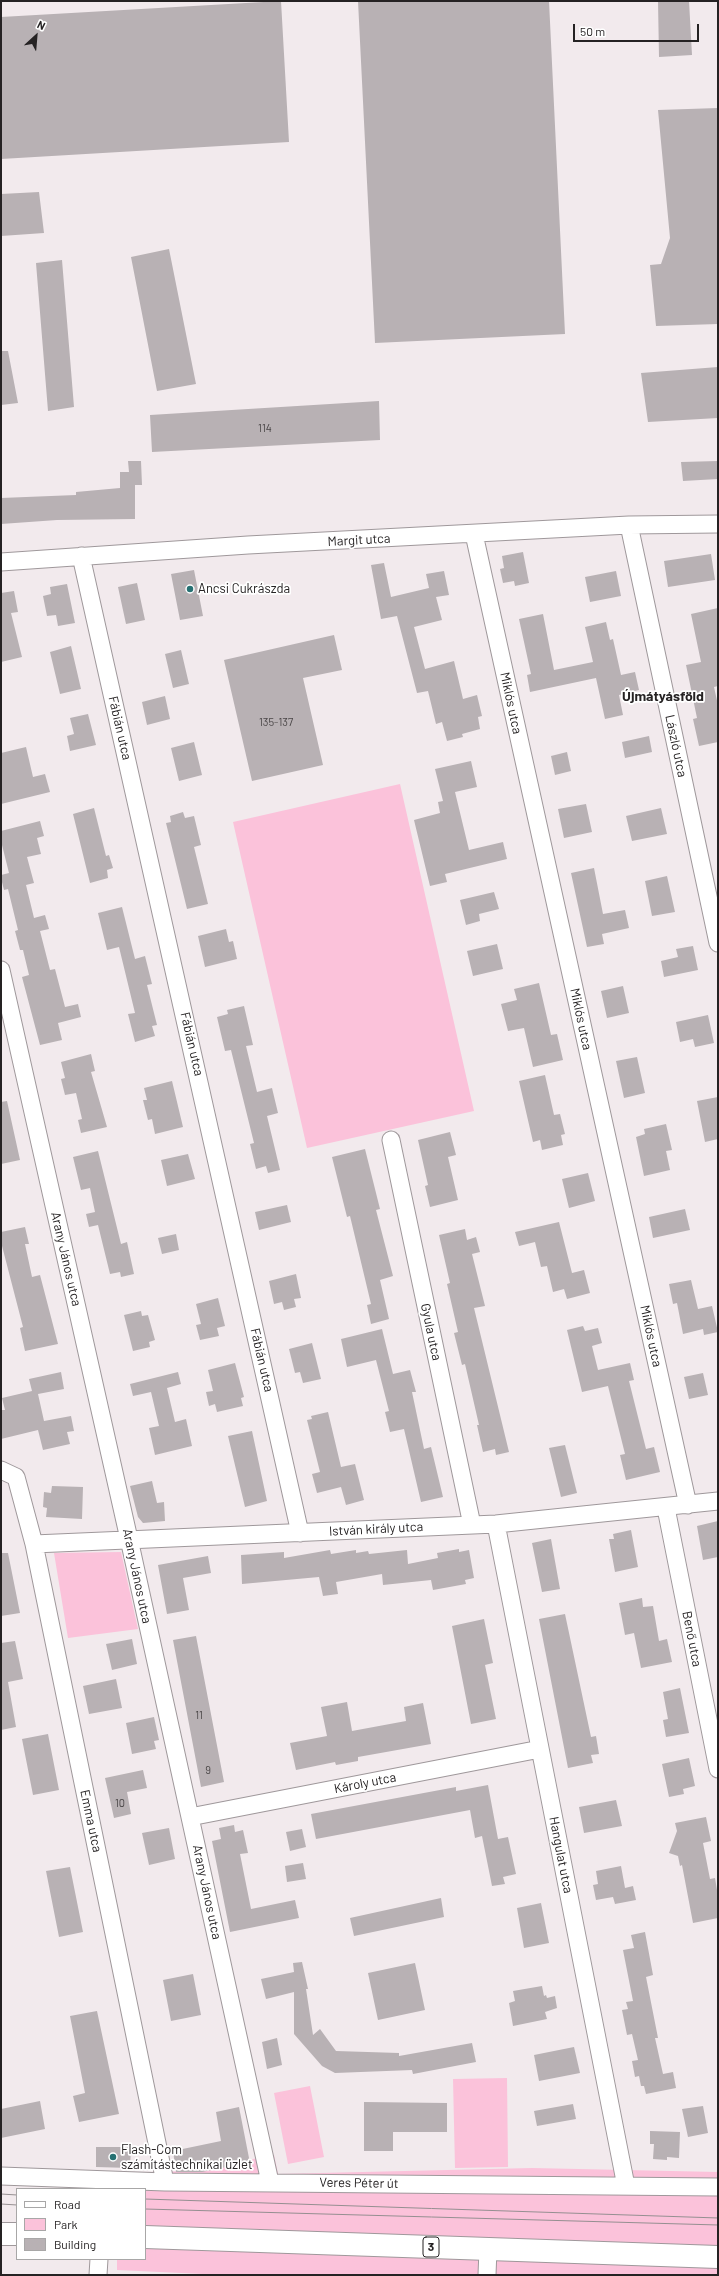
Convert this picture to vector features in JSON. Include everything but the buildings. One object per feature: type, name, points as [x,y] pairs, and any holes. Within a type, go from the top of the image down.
[{"type":"main road","points":[[1,2234],[16,2234]]},
{"type":"main road","name":"3","points":[[146,2237],[718,2257]]},
{"type":"street","name":"Margit utca","points":[[1,562],[81,556],[628,525],[718,524]]},
{"type":"street","name":"László utca","points":[[628,525],[718,943]]},
{"type":"street","name":"Miklós utca","points":[[474,534],[688,1505]]},
{"type":"street","name":"Fábián utca","points":[[81,556],[300,1532]]},
{"type":"street","name":"Arany János utca","points":[[1,970],[129,1539],[270,2182]]},
{"type":"street","name":"Gyula utca","points":[[391,1140],[472,1525]]},
{"type":"street","name":"Emma utca","points":[[1,1470],[16,1477],[34,1544],[165,2182]]},
{"type":"street","name":"István király utca","points":[[34,1544],[496,1524],[666,1508],[718,1501]]},
{"type":"street","name":"Benő utca","points":[[666,1508],[718,1769]]},
{"type":"street","name":"Hangulat utca","points":[[496,1524],[626,2186]]},
{"type":"street","name":"Károly utca","points":[[190,1817],[540,1749]]},
{"type":"street","name":"Veres Péter út","points":[[1,2176],[165,2182],[718,2187]]},
{"type":"street","points":[[487,2275],[488,2249]]},
{"type":"street","points":[[98,2260],[98,2275]]},
{"type":"green space","points":[[400,784],[474,1111],[307,1148],[233,822]]},
{"type":"green space","points":[[121,1552],[138,1629],[68,1638],[54,1553]]},
{"type":"green space","points":[[507,2078],[508,2167],[455,2168],[453,2079]]},
{"type":"green space","points":[[310,2086],[324,2157],[288,2164],[274,2093]]},
{"type":"green space","points":[[274,2155],[278,2174],[532,2168],[718,2172],[718,2275],[224,2275],[117,2270],[117,2260],[146,2260],[146,2188],[119,2188],[120,2173],[170,2172],[248,2163],[253,2159]]},
{"type":"tram line","points":[[1,2194],[16,2195]]},
{"type":"tram line","points":[[146,2199],[718,2218]]},
{"type":"tram line","points":[[1,2204],[16,2205]]},
{"type":"tram line","points":[[146,2209],[718,2225]]},
{"type":"place","name":"Ancsi Cukrászda","points":[[190,589]]},
{"type":"place","name":"Flash-Com számítástechnikai üzlet","points":[[113,2157]]},
{"type":"district","name":"Újmátyásföld","points":[[663,696]]}]
